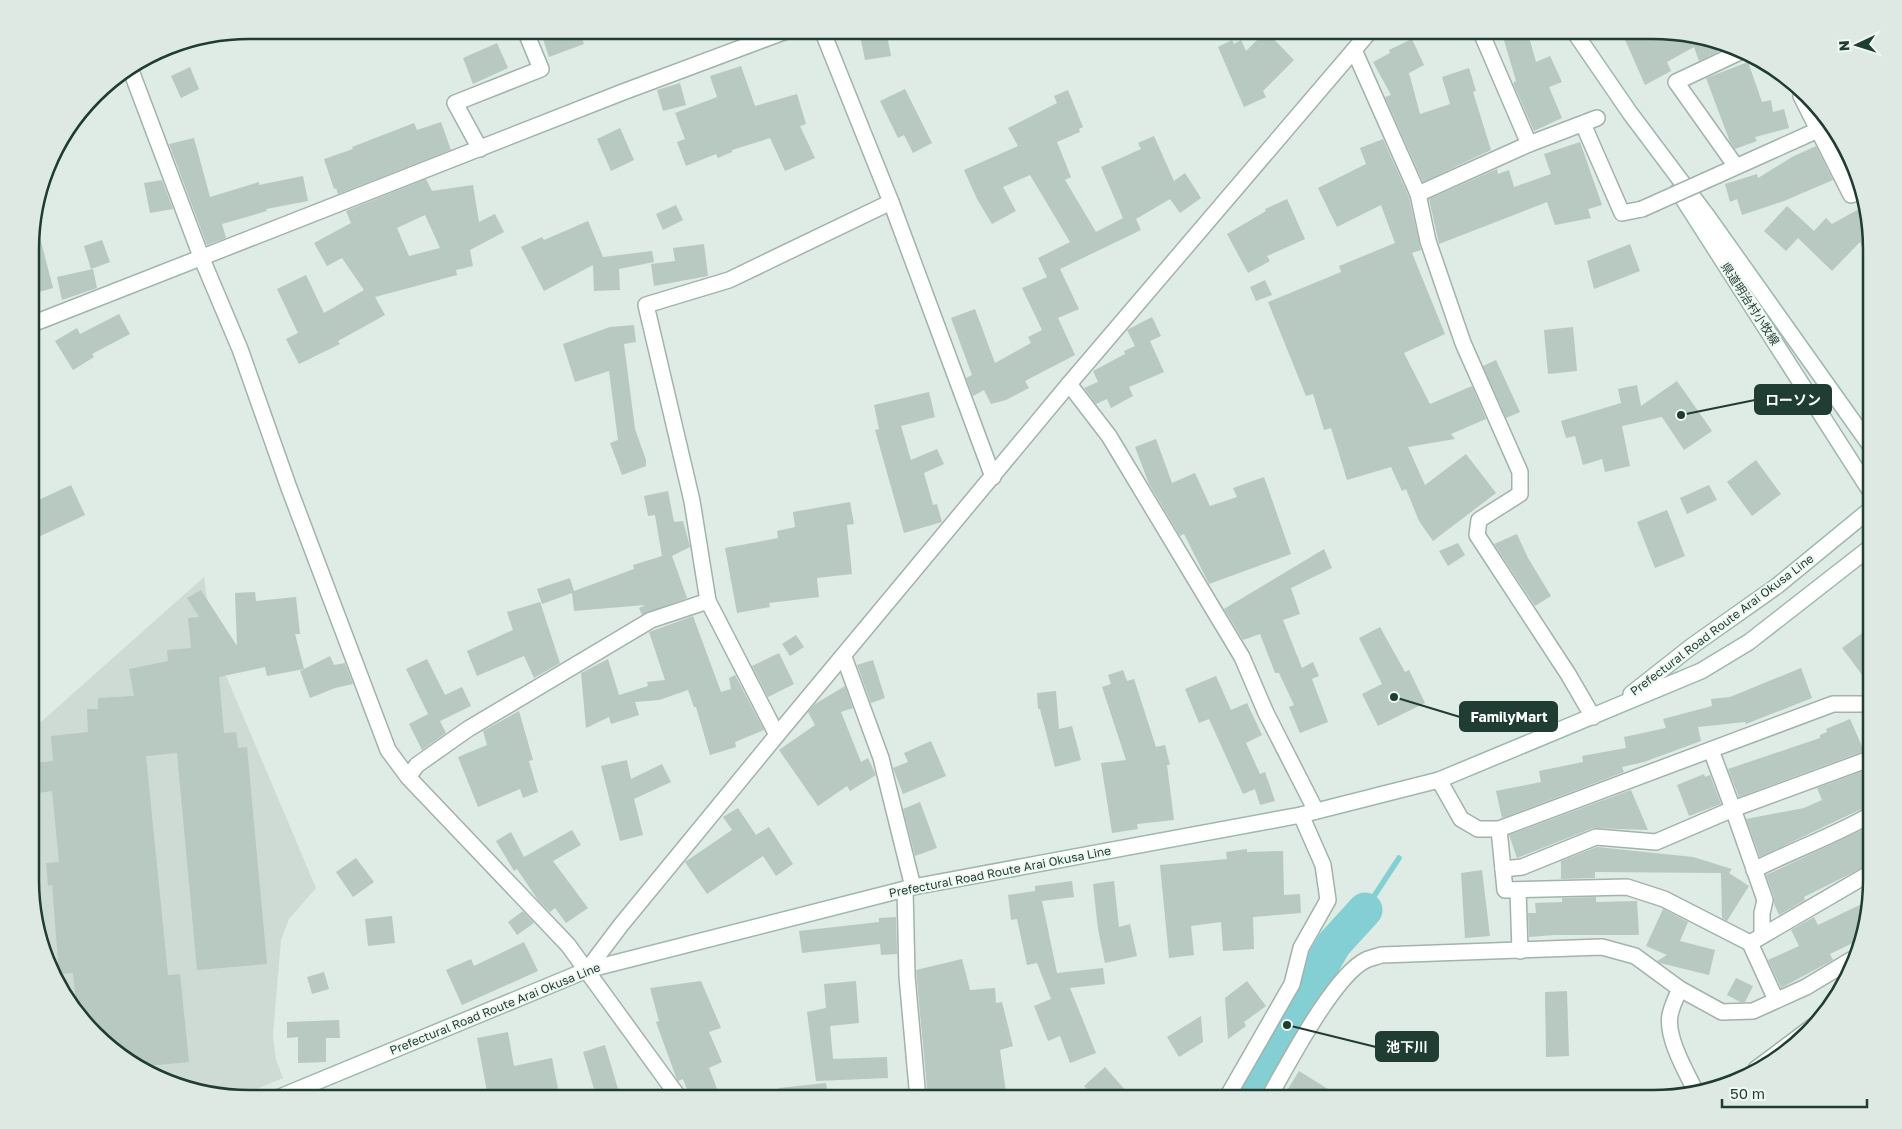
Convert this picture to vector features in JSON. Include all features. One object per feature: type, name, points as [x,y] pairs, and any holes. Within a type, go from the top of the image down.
[{"type":"street","points":[[480,149],[455,103],[540,69],[528,39]]},
{"type":"street","points":[[39,321],[765,39]]},
{"type":"street","points":[[826,39],[891,202],[993,477]]},
{"type":"street","points":[[587,970],[621,925],[777,735],[844,657],[1069,384],[1363,39]]},
{"type":"street","points":[[1484,39],[1529,144]]},
{"type":"street","name":"県道明治村小牧線","points":[[1579,39],[1630,113],[1708,217],[1863,435]]},
{"type":"street","points":[[1354,50],[1418,194],[1428,241],[1463,342],[1520,472],[1520,494],[1480,520],[1477,536],[1568,674],[1593,717]]},
{"type":"street","points":[[1733,55],[1676,82],[1736,165]]},
{"type":"street","points":[[132,74],[202,259],[240,349],[289,488],[388,750],[408,777],[544,918],[587,970],[674,1090]]},
{"type":"street","points":[[1804,102],[1851,195],[1855,193]]},
{"type":"street","name":"県道明治村小牧線","points":[[1630,113],[1698,224],[1863,480]]},
{"type":"street","points":[[1418,194],[1529,144],[1590,121],[1622,213],[1642,208],[1818,130]]},
{"type":"street","points":[[777,735],[708,601],[692,501],[646,305],[729,280],[891,202]]},
{"type":"street","points":[[1069,384],[1110,436],[1242,658],[1266,713],[1316,811]]},
{"type":"street","name":"Prefectural Road Route Arai Okusa Line","points":[[1618,704],[1692,646],[1777,586],[1863,515]]},
{"type":"street","name":"Prefectural Road Route Arai Okusa Line","points":[[296,1090],[587,970],[909,888],[1316,811],[1438,780],[1593,717],[1618,704],[1702,671],[1733,652],[1863,553]]},
{"type":"street","points":[[408,777],[417,766],[468,729],[643,625],[708,601]]},
{"type":"street","points":[[844,657],[881,758],[909,888],[907,976],[917,1090]]},
{"type":"street","points":[[1438,780],[1461,819],[1478,829],[1499,829],[1833,704],[1863,704]]},
{"type":"street","points":[[1711,750],[1765,900],[1756,940],[1776,1000]]},
{"type":"street","points":[[1503,869],[1522,867],[1596,837],[1656,842],[1733,809],[1863,761]]},
{"type":"street","points":[[1231,1090],[1292,984],[1301,948],[1328,900],[1323,864],[1300,814]]},
{"type":"street","points":[[1754,870],[1792,851],[1836,834],[1863,819]]},
{"type":"street","points":[[1499,829],[1505,890],[1628,887],[1664,899],[1756,940]]},
{"type":"street","points":[[1756,940],[1863,877]]},
{"type":"street","points":[[1518,890],[1520,951]]},
{"type":"street","points":[[1273,1090],[1320,1010],[1353,969],[1365,960],[1381,955],[1602,948],[1634,956],[1680,989],[1722,1012],[1753,1011],[1806,987],[1846,963]]},
{"type":"street","points":[[1680,989],[1670,1016],[1672,1032],[1679,1057],[1693,1086]]},
{"type":"shaded area","points":[[204,577],[213,645],[316,888],[289,919],[281,940],[273,1035],[276,1060],[283,1078],[254,1090],[235,1090],[208,1086],[181,1079],[156,1069],[121,1047],[100,1029],[74,997],[60,973],[50,948],[39,894],[39,724]]},
{"type":"building","points":[[543,39],[582,39],[584,44],[549,57]]},
{"type":"building","points":[[861,39],[888,39],[891,56],[865,60]]},
{"type":"building","points":[[1258,39],[1274,39],[1294,60],[1263,91],[1266,97],[1244,107],[1218,47],[1232,40],[1234,44],[1241,40],[1246,51]]},
{"type":"building","points":[[1412,39],[1424,65],[1409,73],[1420,114],[1450,104],[1442,77],[1469,68],[1476,91],[1473,92],[1491,150],[1423,182],[1385,97],[1391,95],[1373,62],[1390,53],[1389,50]]},
{"type":"building","points":[[1504,39],[1530,39],[1536,62],[1550,56],[1562,82],[1549,87],[1562,118],[1534,131],[1513,83],[1516,81]]},
{"type":"building","points":[[1625,39],[1667,39],[1717,49],[1718,52],[1699,61],[1694,47],[1667,62],[1671,71],[1645,85]]},
{"type":"building","points":[[497,43],[508,68],[473,84],[463,58]]},
{"type":"building","points":[[1748,62],[1762,102],[1771,100],[1773,112],[1784,109],[1789,128],[1755,137],[1757,141],[1735,149],[1730,142],[1706,78]]},
{"type":"building","points":[[741,66],[755,106],[797,94],[806,124],[800,126],[815,158],[785,171],[770,138],[732,150],[732,152],[718,158],[716,154],[686,166],[677,142],[685,139],[675,113],[717,97],[710,76]]},
{"type":"building","points":[[190,67],[199,89],[181,98],[171,76]]},
{"type":"building","points":[[680,83],[686,105],[663,111],[657,90]]},
{"type":"building","points":[[905,89],[932,143],[913,153],[904,135],[898,138],[880,101]]},
{"type":"building","points":[[1068,90],[1083,127],[1079,129],[1080,132],[1057,142],[1071,177],[1065,180],[1096,232],[1123,218],[1101,167],[1141,149],[1138,143],[1154,136],[1174,181],[1185,173],[1201,198],[1180,213],[1170,199],[1136,219],[1141,230],[1060,269],[1079,309],[1058,318],[1075,355],[1025,381],[1029,388],[1006,400],[991,404],[984,390],[973,396],[966,378],[972,375],[951,318],[975,309],[995,363],[1031,343],[1028,337],[1042,330],[1022,288],[1047,277],[1038,258],[1070,242],[1030,175],[1003,187],[1016,211],[992,224],[977,199],[964,170],[1018,146],[1008,128],[1057,103],[1054,96]]},
{"type":"building","points":[[441,122],[451,150],[338,194],[336,188],[334,189],[324,159],[414,123],[417,130]]},
{"type":"building","points":[[620,128],[634,160],[611,171],[597,139]]},
{"type":"building","points":[[194,138],[210,197],[259,182],[259,185],[303,176],[308,201],[266,209],[267,211],[222,224],[226,238],[207,245],[169,144]]},
{"type":"building","points":[[1383,139],[1409,197],[1421,250],[1412,253],[1445,334],[1404,353],[1430,404],[1472,386],[1486,419],[1451,434],[1455,439],[1408,447],[1425,485],[1466,454],[1496,493],[1433,541],[1419,521],[1406,489],[1402,491],[1391,467],[1347,480],[1331,428],[1324,430],[1313,394],[1306,396],[1268,302],[1341,272],[1339,266],[1395,243],[1381,205],[1337,227],[1318,188],[1366,164],[1360,148]]},
{"type":"building","points":[[1580,142],[1602,205],[1588,209],[1591,218],[1555,225],[1547,202],[1439,244],[1429,199],[1497,169],[1498,174],[1509,170],[1514,187],[1551,174],[1544,154]]},
{"type":"building","points":[[1816,146],[1833,180],[1784,201],[1742,215],[1737,199],[1730,202],[1725,184],[1757,174],[1758,178],[1792,157]]},
{"type":"building","points":[[426,179],[432,191],[473,185],[479,222],[495,214],[504,232],[470,250],[473,266],[456,270],[457,275],[375,297],[385,315],[338,341],[340,344],[299,364],[286,339],[298,333],[277,289],[306,275],[324,313],[364,290],[342,258],[327,266],[314,243],[351,223],[346,211]],"holes":[[[425,215],[440,248],[409,256],[397,228]]]},
{"type":"building","points":[[162,180],[173,209],[150,213],[144,183]]},
{"type":"building","points":[[1287,199],[1305,239],[1267,256],[1270,261],[1248,273],[1227,234],[1266,211],[1265,209]]},
{"type":"building","points":[[676,205],[683,220],[663,230],[656,214]]},
{"type":"building","points":[[1787,206],[1814,231],[1826,218],[1832,224],[1859,209],[1863,249],[1860,242],[1832,271],[1798,238],[1786,251],[1764,231]]},
{"type":"building","points":[[588,221],[603,257],[652,251],[654,262],[619,269],[620,290],[594,291],[593,265],[544,291],[521,247],[542,237],[544,240]]},
{"type":"building","points":[[39,234],[53,288],[39,292]]},
{"type":"building","points":[[102,240],[110,262],[91,269],[84,246]]},
{"type":"building","points":[[704,244],[708,276],[654,286],[651,264],[675,261],[673,248]]},
{"type":"building","points":[[1630,244],[1640,271],[1594,289],[1587,261]]},
{"type":"building","points":[[93,269],[97,288],[62,300],[57,277]]},
{"type":"building","points":[[1265,280],[1272,295],[1256,301],[1250,287]]},
{"type":"building","points":[[119,314],[130,334],[92,354],[94,357],[73,370],[55,341],[77,328],[80,334]]},
{"type":"building","points":[[1152,317],[1161,336],[1150,341],[1164,372],[1129,387],[1133,396],[1111,408],[1107,399],[1096,404],[1084,388],[1098,382],[1093,371],[1125,354],[1124,351],[1135,346],[1127,330]]},
{"type":"building","points":[[634,325],[636,342],[624,344],[635,429],[646,460],[646,466],[622,475],[610,443],[618,440],[609,371],[575,382],[563,344],[610,327]]},
{"type":"building","points":[[1573,327],[1577,371],[1548,374],[1544,330]]},
{"type":"building","points":[[1496,360],[1520,412],[1506,418],[1483,366]]},
{"type":"building","points":[[1677,381],[1712,431],[1684,450],[1662,417],[1622,426],[1630,466],[1605,472],[1602,459],[1583,465],[1575,436],[1566,438],[1561,421],[1621,403],[1618,389],[1637,385],[1641,406]]},
{"type":"building","points":[[929,392],[935,417],[901,426],[911,460],[937,449],[944,464],[924,473],[933,505],[937,504],[942,522],[904,533],[875,430],[879,429],[874,405]]},
{"type":"building","points":[[1156,439],[1172,483],[1195,473],[1210,506],[1237,497],[1233,488],[1264,477],[1291,554],[1209,584],[1184,534],[1180,536],[1149,484],[1135,447]]},
{"type":"building","points":[[1756,460],[1781,494],[1752,516],[1727,482]]},
{"type":"building","points":[[71,485],[85,515],[39,537],[39,500]]},
{"type":"building","points":[[1709,485],[1717,500],[1687,514],[1680,498]]},
{"type":"building","points":[[668,491],[674,522],[683,521],[690,547],[672,556],[687,598],[642,615],[639,608],[645,605],[574,611],[572,593],[542,604],[537,589],[570,578],[574,591],[634,569],[633,565],[662,556],[655,515],[648,516],[644,496]]},
{"type":"building","points":[[850,502],[854,524],[847,525],[852,574],[817,578],[819,597],[769,603],[770,607],[737,613],[725,548],[778,538],[777,531],[795,527],[793,512]]},
{"type":"building","points":[[1667,510],[1685,556],[1655,568],[1637,522]]},
{"type":"building","points":[[1517,534],[1528,558],[1551,596],[1535,606],[1494,544]]},
{"type":"building","points":[[1458,543],[1465,555],[1448,566],[1439,551]]},
{"type":"building","points":[[1324,549],[1332,568],[1291,588],[1300,614],[1283,620],[1302,668],[1313,662],[1319,676],[1312,679],[1328,722],[1300,733],[1289,707],[1294,705],[1279,673],[1275,673],[1260,634],[1243,640],[1224,609]]},
{"type":"building","points":[[201,590],[237,646],[235,593],[255,592],[256,601],[296,597],[300,634],[295,634],[304,669],[267,676],[265,667],[219,677],[224,733],[236,732],[238,748],[247,747],[267,964],[197,970],[177,753],[146,756],[168,975],[180,974],[189,1062],[150,1066],[121,1047],[100,1029],[76,999],[73,973],[61,974],[59,969],[52,885],[48,886],[46,863],[59,862],[52,791],[39,793],[39,762],[53,761],[51,736],[88,732],[87,709],[98,709],[98,698],[134,696],[129,669],[168,661],[167,650],[191,648],[188,618],[199,617],[187,598]]},
{"type":"building","points":[[540,602],[560,663],[534,678],[524,656],[477,676],[467,651],[513,630],[507,612]]},
{"type":"building","points":[[693,616],[721,692],[731,689],[729,678],[735,675],[764,730],[735,742],[736,747],[710,755],[696,707],[694,707],[688,690],[659,700],[635,702],[639,715],[611,724],[609,717],[586,728],[581,673],[608,659],[619,695],[648,686],[647,682],[665,680],[649,632]]},
{"type":"building","points":[[1380,627],[1405,672],[1409,670],[1425,703],[1378,726],[1362,694],[1382,684],[1359,638]]},
{"type":"building","points":[[1863,633],[1863,676],[1842,648]]},
{"type":"building","points":[[796,635],[804,647],[790,656],[782,644]]},
{"type":"building","points":[[779,653],[794,684],[768,697],[752,666]]},
{"type":"building","points":[[330,656],[334,665],[345,663],[353,684],[335,688],[310,698],[300,671]]},
{"type":"building","points":[[427,659],[445,695],[462,687],[471,706],[440,721],[446,733],[422,750],[409,724],[428,714],[406,669]]},
{"type":"building","points":[[873,660],[885,698],[871,703],[857,665]]},
{"type":"building","points":[[1801,668],[1812,698],[1746,724],[1745,722],[1698,727],[1701,741],[1644,762],[1622,767],[1624,772],[1502,818],[1496,791],[1541,782],[1539,771],[1583,762],[1582,756],[1626,748],[1624,737],[1666,728],[1663,719],[1712,706],[1711,699],[1730,697]]},
{"type":"building","points":[[1123,670],[1127,681],[1134,679],[1156,747],[1165,745],[1170,765],[1167,765],[1174,820],[1137,824],[1138,829],[1112,833],[1101,763],[1126,760],[1102,687],[1111,684],[1108,675]]},
{"type":"building","points":[[1216,676],[1231,710],[1247,703],[1262,735],[1246,743],[1260,774],[1265,772],[1275,801],[1260,805],[1255,789],[1243,794],[1209,719],[1199,723],[1185,689]]},
{"type":"building","points":[[845,686],[853,708],[841,712],[861,762],[868,758],[876,775],[850,791],[847,786],[818,806],[779,750],[815,725],[808,712],[815,704]]},
{"type":"building","points":[[1056,691],[1059,729],[1072,726],[1081,760],[1055,767],[1040,709],[1038,709],[1037,693]]},
{"type":"building","points":[[519,711],[533,760],[529,761],[538,792],[523,798],[520,789],[478,807],[458,757],[487,745],[483,731]]},
{"type":"building","points":[[1850,719],[1863,751],[1739,797],[1728,769],[1820,738],[1820,735],[1827,732],[1826,729]]},
{"type":"building","points":[[931,741],[946,776],[903,794],[893,768],[908,762],[904,753]]},
{"type":"building","points":[[627,760],[631,779],[662,764],[671,782],[634,799],[643,835],[620,841],[601,766]]},
{"type":"building","points":[[1863,771],[1863,808],[1760,857],[1746,819],[1804,808],[1822,800],[1817,788]]},
{"type":"building","points":[[1704,774],[1705,777],[1710,775],[1721,804],[1689,816],[1677,785]]},
{"type":"building","points":[[1631,790],[1648,830],[1593,828],[1517,858],[1509,835]]},
{"type":"building","points":[[920,802],[937,848],[915,856],[903,809]]},
{"type":"building","points":[[738,808],[756,835],[769,827],[793,864],[776,876],[763,856],[707,894],[685,862],[732,830],[723,817]]},
{"type":"building","points":[[572,830],[581,845],[553,861],[588,908],[566,923],[555,908],[550,912],[538,900],[517,869],[514,871],[496,841],[511,832],[524,857]]},
{"type":"building","points":[[1862,830],[1863,868],[1804,897],[1805,900],[1779,915],[1766,875]]},
{"type":"building","points":[[1597,847],[1693,857],[1732,869],[1729,873],[1749,886],[1727,921],[1722,918],[1721,873],[1595,872],[1595,878],[1561,879],[1561,861]]},
{"type":"building","points":[[1247,849],[1247,852],[1283,851],[1284,895],[1300,894],[1301,913],[1253,917],[1254,949],[1223,951],[1221,922],[1191,926],[1194,955],[1169,958],[1160,865],[1227,859],[1226,852]]},
{"type":"building","points":[[356,858],[374,882],[353,897],[336,872]]},
{"type":"building","points":[[1482,870],[1490,936],[1465,938],[1461,873]]},
{"type":"building","points":[[1072,881],[1074,897],[1042,901],[1057,973],[1103,968],[1105,984],[1070,988],[1096,1053],[1070,1063],[1060,1036],[1048,1041],[1034,1006],[1051,999],[1037,963],[1027,965],[1017,919],[1011,920],[1008,895],[1035,891],[1035,886]]},
{"type":"building","points":[[1114,881],[1119,927],[1130,924],[1137,956],[1105,963],[1098,929],[1093,884]]},
{"type":"building","points":[[1596,897],[1596,902],[1637,901],[1639,935],[1555,935],[1529,937],[1528,913],[1536,913],[1535,903],[1562,902],[1562,898]]},
{"type":"building","points":[[1861,904],[1854,943],[1830,954],[1833,960],[1781,988],[1768,960],[1799,946],[1791,930],[1814,917],[1818,925]]},
{"type":"building","points":[[1663,909],[1688,922],[1680,941],[1715,950],[1709,975],[1660,963],[1657,961],[1667,955],[1646,946]]},
{"type":"building","points":[[523,911],[534,923],[517,935],[508,922]]},
{"type":"building","points":[[392,916],[395,943],[368,946],[365,919]]},
{"type":"building","points":[[896,917],[897,954],[881,955],[880,944],[802,953],[799,931],[879,922],[879,918]]},
{"type":"building","points":[[524,942],[538,971],[462,1005],[446,970],[471,959],[474,966]]},
{"type":"building","points":[[962,959],[970,990],[995,988],[996,1003],[1002,1002],[1013,1046],[1000,1050],[1006,1090],[927,1090],[916,970]]},
{"type":"building","points":[[324,972],[329,989],[312,994],[307,977]]},
{"type":"building","points":[[1736,978],[1753,986],[1745,1002],[1740,1002],[1727,995]]},
{"type":"building","points":[[701,981],[721,1028],[709,1032],[722,1062],[709,1068],[718,1090],[687,1090],[683,1079],[678,1081],[656,1022],[659,1021],[650,988]]},
{"type":"building","points":[[856,981],[859,1023],[830,1026],[833,1059],[887,1057],[888,1078],[816,1081],[807,1012],[826,1008],[824,984]]},
{"type":"building","points":[[1247,981],[1266,1006],[1244,1022],[1246,1026],[1228,1039],[1225,998]]},
{"type":"building","points":[[1567,991],[1569,1056],[1546,1057],[1545,992]]},
{"type":"building","points":[[1201,1016],[1203,1042],[1179,1057],[1167,1037]]},
{"type":"building","points":[[339,1020],[340,1038],[326,1038],[326,1062],[298,1063],[298,1037],[287,1038],[287,1022]]},
{"type":"building","points":[[508,1032],[514,1066],[552,1058],[558,1090],[487,1090],[477,1038]]},
{"type":"building","points":[[605,1045],[618,1090],[594,1090],[583,1052]]},
{"type":"building","points":[[1105,1067],[1125,1090],[1088,1090],[1084,1086]]},
{"type":"building","points":[[1299,1071],[1330,1090],[1287,1090]]},
{"type":"building","points":[[826,1083],[827,1090],[779,1090],[779,1088]]},
{"type":"waterway","points":[[1365,910],[1399,858]]},
{"type":"waterway","points":[[1250,1090],[1334,944],[1365,910]]},
{"type":"place","name":"ローソン","points":[[1681,415]]},
{"type":"place","name":"FamilyMart","points":[[1394,697]]},
{"type":"place","name":"池下川","points":[[1287,1025]]}]
